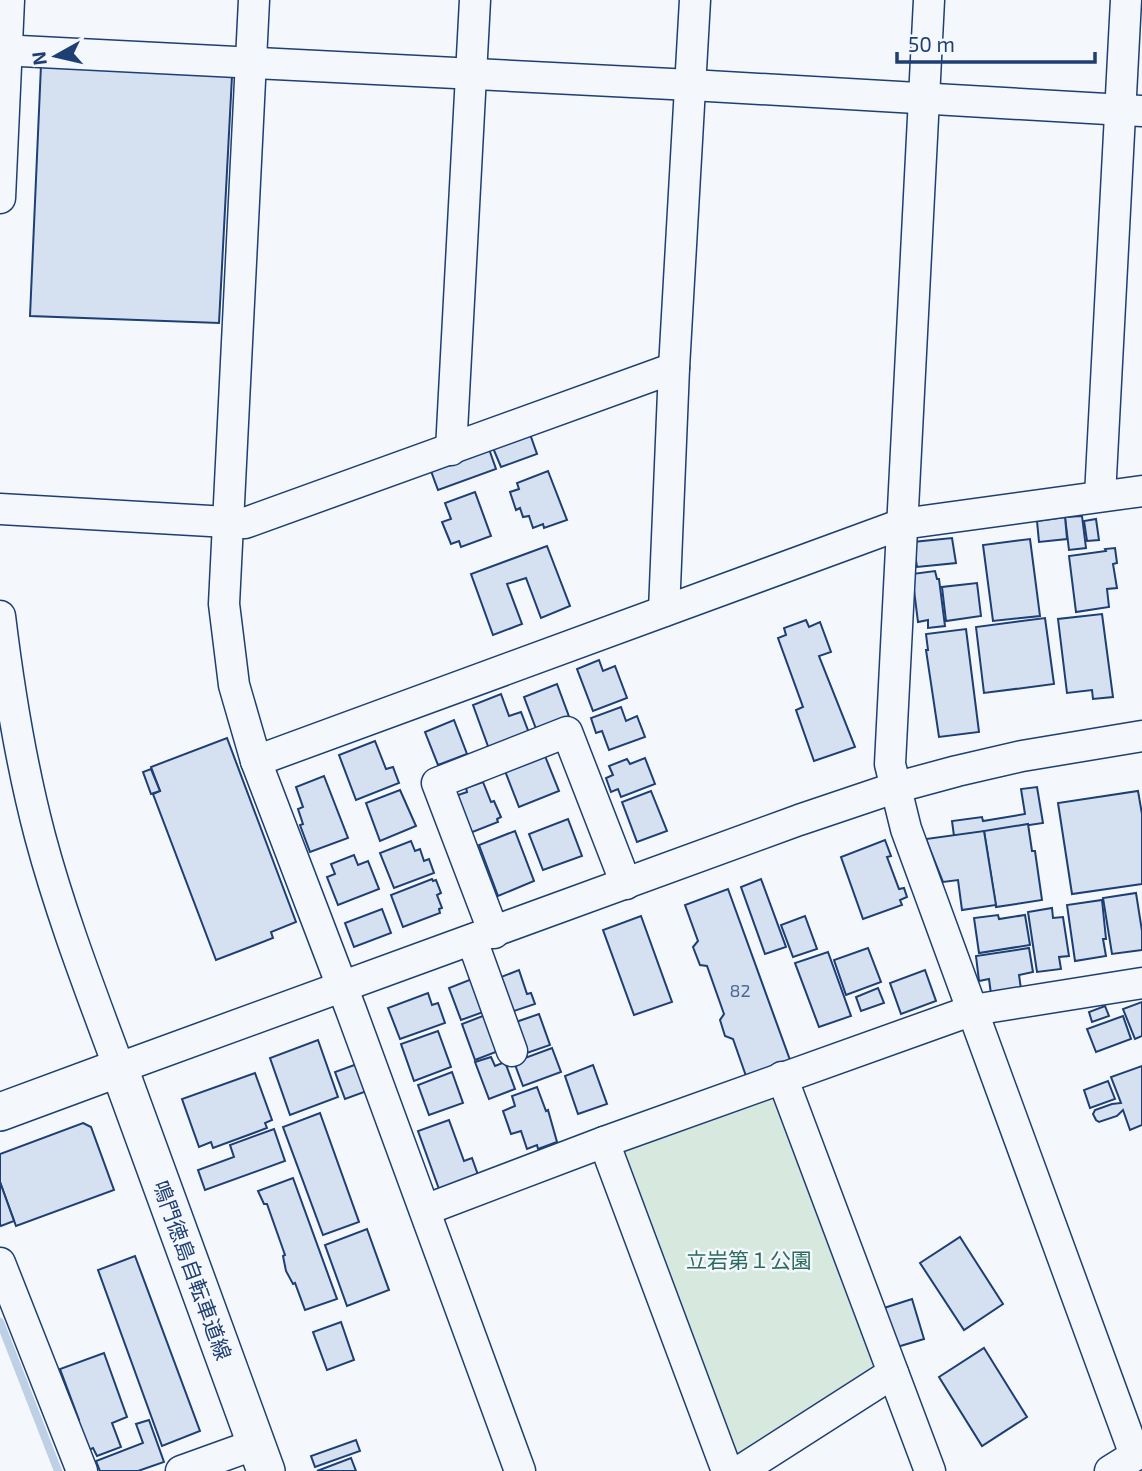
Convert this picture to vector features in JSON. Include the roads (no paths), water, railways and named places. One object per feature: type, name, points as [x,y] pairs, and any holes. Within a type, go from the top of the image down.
[{"type":"main road","points":[[0,1112],[119,1068]]},
{"type":"main road","name":"鳴門徳島自転車道線","points":[[119,1068],[261,1458]]},
{"type":"street","points":[[0,198],[3,50],[9,0]]},
{"type":"street","points":[[254,0],[224,604],[234,685],[256,761],[343,988],[520,1471]]},
{"type":"street","points":[[451,450],[475,0]]},
{"type":"street","points":[[664,611],[674,368],[695,0]]},
{"type":"street","points":[[929,0],[890,764],[906,829],[1139,1453],[1110,1471]]},
{"type":"street","points":[[1100,496],[1131,111],[1126,0]]},
{"type":"street","points":[[3,50],[251,61],[1131,111]]},
{"type":"street","points":[[0,509],[245,523],[674,368]]},
{"type":"street","points":[[256,761],[902,524],[1142,491]]},
{"type":"street","points":[[0,616],[21,750],[41,838],[77,953],[119,1068],[894,788],[1022,756],[1142,736]]},
{"type":"street","points":[[512,1051],[483,937],[436,783],[567,732],[626,884]]},
{"type":"street","points":[[425,1210],[782,1077],[973,1010],[1142,983]]},
{"type":"street","points":[[782,1077],[930,1471]]},
{"type":"street","points":[[604,1142],[727,1471]]},
{"type":"street","points":[[0,1263],[82,1471]]},
{"type":"street","points":[[740,1471],[893,1373]]},
{"type":"street","points":[[181,1471],[261,1458]]},
{"type":"waterway","points":[[0,1322],[58,1471]]},
{"type":"park label","name":"立岩第１公園","points":[[749,1259]]}]
